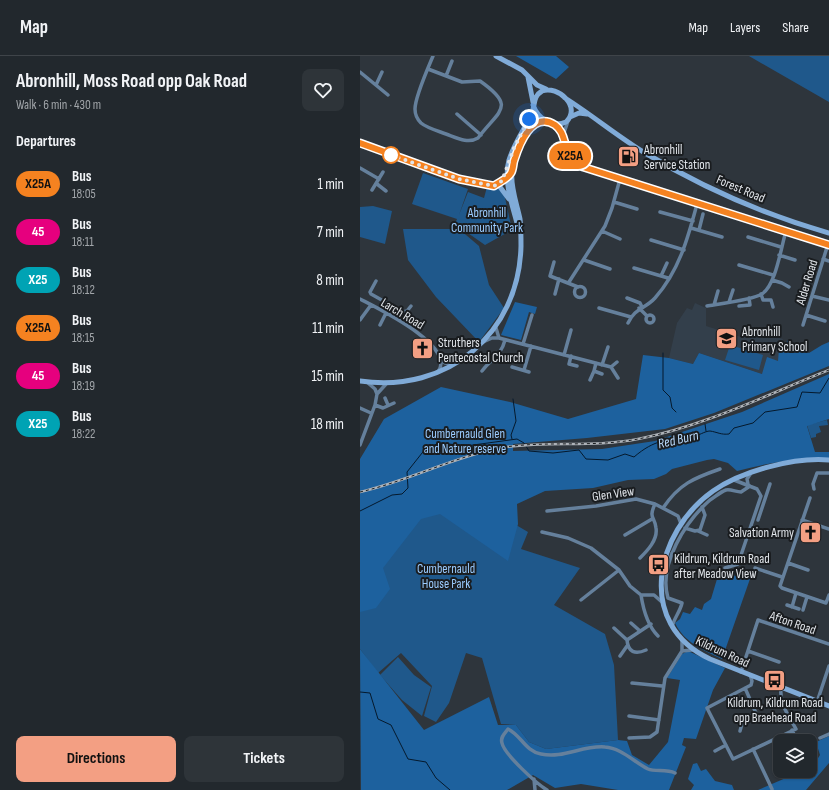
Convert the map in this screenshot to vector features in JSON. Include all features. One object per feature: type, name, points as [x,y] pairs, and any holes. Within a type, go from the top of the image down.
[{"type":"street","points":[[428,69],[462,82],[480,82],[499,96],[502,102],[502,109],[481,135],[473,141],[439,131],[421,123],[416,117],[415,109],[432,56]]},
{"type":"street","points":[[496,56],[526,74],[539,86],[552,90],[565,98],[572,108],[563,137]]},
{"type":"street","points":[[446,76],[452,61]]},
{"type":"street","points":[[360,72],[388,95]]},
{"type":"street","points":[[376,85],[382,72]]},
{"type":"street","points":[[526,74],[530,82],[533,105],[537,114],[558,128],[563,137],[567,152],[577,164],[591,170],[828,244]]},
{"type":"street","points":[[502,181],[514,148],[531,114],[536,95],[547,89]]},
{"type":"street","name":"Forest Road","points":[[565,98],[644,153],[692,178],[733,198],[778,216],[829,233]]},
{"type":"street","points":[[360,381],[387,383],[411,381],[430,376],[454,364],[483,342],[496,328],[511,299],[520,264],[520,220],[515,198],[512,173],[517,151],[528,130],[537,123],[550,122],[560,124],[579,113],[588,114]]},
{"type":"street","points":[[457,114],[481,135]]},
{"type":"street","points":[[360,144],[459,179],[497,187],[510,193],[515,198]]},
{"type":"street","points":[[508,166],[508,177],[513,211]]},
{"type":"street","points":[[360,168],[378,179]]},
{"type":"street","points":[[372,190],[383,172]]},
{"type":"street","points":[[497,187],[512,173]]},
{"type":"street","points":[[568,282],[602,231],[614,202],[620,179]]},
{"type":"street","points":[[377,184],[386,191]]},
{"type":"street","points":[[497,187],[506,193],[521,240]]},
{"type":"street","points":[[614,202],[637,209]]},
{"type":"street","points":[[628,323],[630,317],[654,300],[680,260],[698,204]]},
{"type":"street","points":[[660,212],[693,221]]},
{"type":"street","points":[[699,230],[704,214]]},
{"type":"street","points":[[691,228],[722,237]]},
{"type":"street","points":[[602,231],[620,239]]},
{"type":"street","points":[[707,306],[749,298],[761,294],[766,290],[772,280],[786,231]]},
{"type":"street","points":[[748,237],[781,247]]},
{"type":"street","points":[[651,240],[684,250]]},
{"type":"street","name":"Alder Road","points":[[803,325],[828,244]]},
{"type":"street","points":[[779,255],[795,260]]},
{"type":"street","points":[[823,259],[829,261]]},
{"type":"street","points":[[584,260],[610,269]]},
{"type":"street","points":[[554,262],[550,276],[578,287]]},
{"type":"street","points":[[661,276],[667,263]]},
{"type":"street","points":[[739,266],[773,275]]},
{"type":"street","points":[[634,268],[668,278]]},
{"type":"street","points":[[555,294],[559,279]]},
{"type":"street","points":[[772,280],[789,287]]},
{"type":"street","points":[[376,281],[370,292],[371,294],[406,312],[411,306]]},
{"type":"street","points":[[729,302],[733,290]]},
{"type":"street","points":[[714,305],[718,291]]},
{"type":"street","points":[[761,294],[762,300],[771,300],[772,307]]},
{"type":"street","points":[[812,296],[829,300]]},
{"type":"street","name":"Larch Road","points":[[360,298],[424,336],[439,357]]},
{"type":"street","points":[[627,298],[640,303],[641,308],[647,316]]},
{"type":"street","points":[[749,298],[750,311]]},
{"type":"street","name":"Larch Road","points":[[360,320],[371,305]]},
{"type":"street","points":[[380,325],[390,305]]},
{"type":"street","points":[[739,306],[750,305]]},
{"type":"street","points":[[599,308],[630,317]]},
{"type":"street","points":[[523,344],[532,315]]},
{"type":"street","points":[[806,315],[825,321]]},
{"type":"street","points":[[496,328],[500,338]]},
{"type":"street","points":[[564,355],[571,330]]},
{"type":"street","points":[[483,342],[492,338],[500,338],[571,356],[610,367],[618,378]]},
{"type":"street","points":[[482,371],[490,361],[499,355],[505,340]]},
{"type":"street","points":[[524,370],[531,346]]},
{"type":"street","points":[[602,365],[608,347]]},
{"type":"street","points":[[571,356],[569,364],[577,366]]},
{"type":"street","points":[[439,357],[445,362],[454,364]]},
{"type":"street","points":[[438,372],[441,366],[439,357]]},
{"type":"street","points":[[610,367],[617,362]]},
{"type":"street","points":[[590,380],[596,363]]},
{"type":"street","points":[[512,367],[529,372]]},
{"type":"street","points":[[594,371],[602,374]]},
{"type":"street","points":[[368,382],[375,389],[377,394]]},
{"type":"street","points":[[360,445],[375,405],[377,394],[387,383]]},
{"type":"street","points":[[385,398],[388,406]]},
{"type":"street","points":[[375,405],[382,408],[394,403]]},
{"type":"street","points":[[360,408],[372,413]]},
{"type":"street","name":"Kildrum Road","points":[[829,460],[786,464],[752,472],[713,491],[688,515],[666,556],[661,588],[666,614],[672,628],[682,641],[692,650],[741,672],[829,706]]},
{"type":"street","points":[[663,508],[673,494],[683,484],[720,469]]},
{"type":"street","points":[[749,485],[747,479],[752,472]]},
{"type":"street","points":[[814,489],[813,484],[817,473],[829,473]]},
{"type":"street","points":[[725,568],[738,564],[758,504],[760,493],[749,485],[733,480]]},
{"type":"street","points":[[758,520],[770,484]]},
{"type":"street","points":[[672,628],[675,618],[679,614],[682,603],[668,598],[666,576],[672,553],[683,526],[702,507],[726,490],[741,492],[749,485]]},
{"type":"street","points":[[810,498],[788,564],[782,577],[780,587],[826,603],[829,595]]},
{"type":"street","name":"Glen View","points":[[547,511],[596,506],[636,499],[656,504],[678,516]]},
{"type":"street","points":[[640,558],[650,548],[656,530],[652,519],[652,512],[656,504]]},
{"type":"street","points":[[758,504],[763,506]]},
{"type":"street","points":[[698,531],[705,515],[702,507]]},
{"type":"street","points":[[688,515],[678,516],[683,526],[706,535]]},
{"type":"street","points":[[625,534],[652,519]]},
{"type":"street","points":[[802,520],[829,529]]},
{"type":"street","points":[[542,532],[568,538],[591,548],[619,570],[632,587],[641,595],[646,616],[654,632],[658,636]]},
{"type":"street","points":[[672,553],[691,558]]},
{"type":"street","points":[[800,567],[802,562]]},
{"type":"street","points":[[788,564],[808,570]]},
{"type":"street","points":[[763,571],[765,566]]},
{"type":"street","points":[[755,568],[782,577]]},
{"type":"street","points":[[581,600],[619,570]]},
{"type":"street","points":[[654,595],[661,588]]},
{"type":"street","points":[[796,593],[789,606],[801,610],[807,597]]},
{"type":"street","points":[[641,595],[654,595],[663,603]]},
{"type":"street","points":[[666,614],[675,618]]},
{"type":"street","name":"Afton Road","points":[[741,672],[758,620],[829,644]]},
{"type":"street","points":[[631,623],[640,631]]},
{"type":"street","points":[[627,640],[651,624]]},
{"type":"street","points":[[614,628],[627,640],[627,646],[620,656]]},
{"type":"street","points":[[630,738],[650,737],[657,732],[662,686],[666,675],[682,651],[682,641]]},
{"type":"street","points":[[627,646],[632,652],[638,653],[646,650]]},
{"type":"street","points":[[682,651],[692,650]]},
{"type":"street","points":[[748,651],[779,662]]},
{"type":"street","points":[[817,702],[829,666]]},
{"type":"street","points":[[750,675],[752,683],[707,708],[733,759],[796,729],[782,704],[780,696],[781,687]]},
{"type":"street","points":[[632,683],[662,686]]},
{"type":"street","points":[[745,688],[759,720]]},
{"type":"street","points":[[740,732],[743,720],[756,713]]},
{"type":"street","points":[[628,716],[658,720]]},
{"type":"street","points":[[547,790],[511,757],[502,743],[502,735],[508,729],[516,732],[520,740],[528,749],[540,754],[558,755],[587,748],[606,747],[625,754],[650,770],[666,770],[675,773]]},
{"type":"street","points":[[792,730],[794,734]]},
{"type":"street","points":[[820,738],[829,734]]},
{"type":"street","points":[[715,751],[726,745]]},
{"type":"street","points":[[754,749],[772,789]]},
{"type":"street","points":[[534,779],[535,790]]},
{"type":"shaded area","name":"Abronhill Primary School","points":[[695,303],[706,308],[706,326],[741,337],[748,330],[783,339],[779,361],[762,374],[699,353],[693,364],[669,358],[677,323],[687,308],[692,310]]},
{"type":"green space","points":[[516,56],[556,56],[569,67],[556,79]]},
{"type":"green space","points":[[749,56],[829,56],[829,102]]},
{"type":"green space","name":"Abronhill Community Park","points":[[423,173],[468,189],[459,215],[468,192],[484,198],[487,187],[498,189],[504,193],[512,230],[485,245],[455,224],[457,219],[412,204]]},
{"type":"green space","points":[[373,206],[392,211],[385,244],[360,237],[360,207]]},
{"type":"green space","points":[[403,229],[459,229],[479,246],[489,285],[504,308],[479,342],[436,297],[408,260]]},
{"type":"green space","points":[[515,302],[537,307],[535,314],[529,312],[521,340],[501,335]]},
{"type":"green space","name":"Cumbernauld Glen and Nature reserve","points":[[788,340],[809,353],[829,342],[829,366],[714,413],[665,429],[587,438],[513,444],[513,451],[602,449],[655,441],[742,412],[829,374],[829,419],[807,426],[815,452],[829,452],[829,458],[783,462],[737,471],[728,463],[714,459],[672,469],[666,474],[654,479],[628,480],[593,488],[545,491],[517,504],[518,524],[508,561],[440,514],[421,519],[383,568],[390,589],[376,608],[360,612],[360,459],[384,419],[441,387],[510,402],[568,419],[636,399],[643,355],[669,358],[693,364],[699,353],[762,374],[767,357],[778,361],[779,349],[783,348]]},
{"type":"green space","points":[[730,345],[763,355],[759,370],[725,360]]},
{"type":"green space","points":[[827,420],[828,425],[819,426],[821,432],[816,434],[816,437],[811,438],[807,425]]},
{"type":"green space","name":"Cumbernauld House Park","points":[[420,484],[494,512],[528,532],[521,549],[580,568],[554,605],[605,634],[614,665],[618,740],[546,749],[529,742],[516,725],[501,724],[482,658],[466,653],[449,703],[436,722],[424,716],[432,686],[401,653],[378,673],[360,649],[360,549]]},
{"type":"green space","points":[[740,573],[751,576],[722,659],[695,645],[683,635],[675,623],[680,619],[683,612],[690,614],[695,607],[702,610],[704,604],[711,599],[717,579],[731,574],[738,577]]},
{"type":"green space","points":[[360,649],[424,730],[489,697],[498,725],[516,725],[529,742],[546,749],[618,740],[627,741],[632,755],[649,765],[668,742],[680,680],[667,678],[682,654],[688,651],[725,668],[713,690],[696,739],[684,738],[682,745],[686,747],[669,790],[618,790],[581,784],[555,788],[533,775],[507,790],[361,790]]},
{"type":"green space","points":[[398,657],[414,675],[431,687],[422,716],[402,700],[380,675]]},
{"type":"green space","points":[[829,736],[829,763],[817,777],[817,760],[820,755],[817,742]]},
{"type":"green space","points":[[697,763],[701,771],[706,769],[715,781],[732,785],[734,790],[691,790],[694,785],[688,779],[693,764]]},
{"type":"green space","points":[[786,778],[816,778],[806,790],[758,790]]},
{"type":"waterway","points":[[663,353],[663,390],[670,397],[672,408],[676,412]]},
{"type":"waterway","name":"Red Burn","points":[[360,511],[392,495],[402,494],[408,488],[407,472],[426,448],[440,443],[466,446],[517,439],[524,443],[529,451],[553,453],[579,450],[586,459],[608,460],[625,454],[634,457],[641,451],[662,441],[697,436],[710,431],[721,434],[729,434],[734,428],[753,423],[765,412],[797,407],[802,392],[820,393],[829,378]]},
{"type":"waterway","points":[[512,439],[511,435],[516,421],[513,399]]},
{"type":"waterway","points":[[705,424],[706,431]]},
{"type":"waterway","points":[[360,692],[370,693],[378,719],[391,725],[408,759],[426,762],[436,778],[450,790]]},
{"type":"railway","points":[[360,492],[395,482],[481,452],[499,448],[534,444],[621,442],[663,433],[735,409],[829,370]]},
{"type":"bus line","name":"X25A","points":[[360,143],[459,179],[494,186],[512,173],[513,163],[517,151],[530,128],[537,123],[548,122],[560,130],[569,156],[577,164],[583,167],[829,245]]},
{"type":"place","name":"Abronhill Service Station","points":[[629,156]]},
{"type":"place","name":"Abronhill Primary School","points":[[727,338]]},
{"type":"place","name":"Struthers Pentecostal Church","points":[[423,349]]},
{"type":"place","name":"Salvation Army","points":[[810,532]]},
{"type":"place","name":"Kildrum, Kildrum Road after Meadow View","points":[[659,565]]},
{"type":"place","name":"Kildrum, Kildrum Road opp Braehead Road","points":[[775,680]]},
{"type":"route","points":[[391,155],[388,154],[459,179],[494,186],[502,181],[514,148],[529,119]]}]
